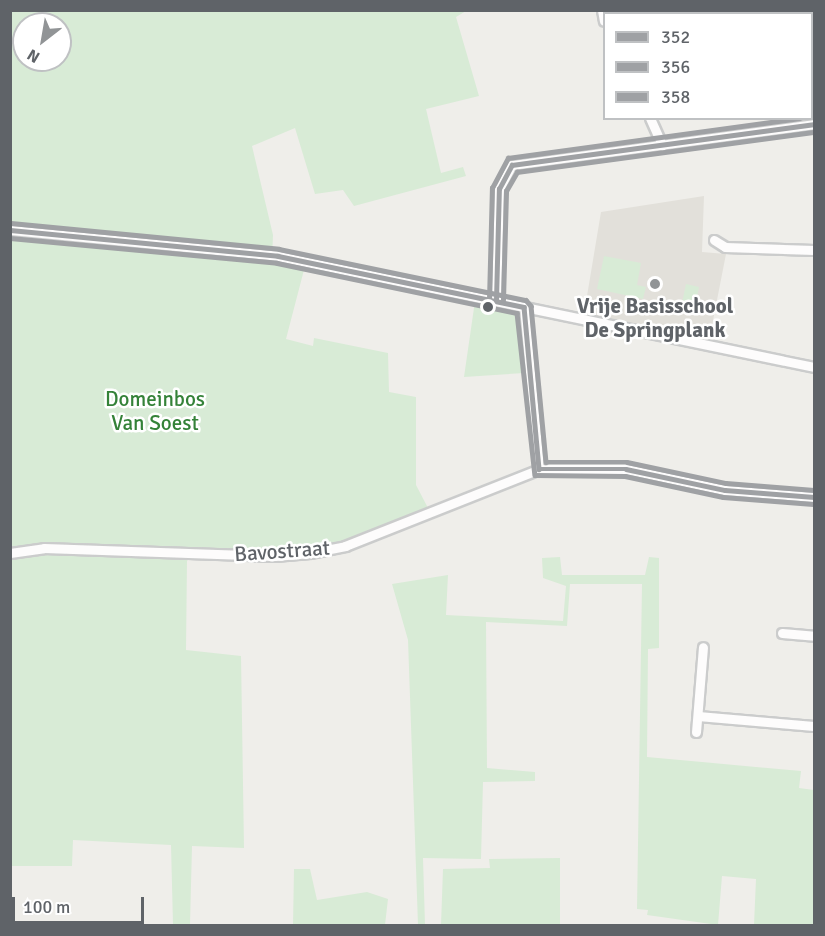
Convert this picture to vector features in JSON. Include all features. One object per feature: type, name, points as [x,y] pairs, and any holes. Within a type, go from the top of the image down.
[{"type":"street","points":[[651,120],[662,144]]},
{"type":"street","points":[[496,300],[499,189],[512,165],[814,124]]},
{"type":"street","points":[[10,230],[278,256],[814,367]]},
{"type":"street","points":[[714,240],[725,247],[814,250]]},
{"type":"street","points":[[524,307],[539,469]]},
{"type":"street","name":"Bavostraat","points":[[10,553],[44,548],[275,556],[310,553],[345,546],[539,469],[626,469],[733,491],[814,497]]},
{"type":"street","points":[[782,633],[814,636]]},
{"type":"street","points":[[696,732],[703,647]]},
{"type":"street","points":[[698,716],[814,726]]},
{"type":"shaded area","name":"Vrije Basisschool De Springplank","points":[[704,196],[702,252],[726,254],[709,341],[584,314],[601,212]]},
{"type":"green space","name":"Domeinbos Van Soest","points":[[11,11],[466,11],[456,17],[479,96],[426,109],[441,173],[463,167],[466,176],[354,206],[343,190],[315,194],[295,128],[252,146],[273,235],[272,259],[305,266],[286,339],[313,346],[314,338],[388,353],[389,392],[416,397],[416,485],[428,508],[345,544],[291,551],[193,551],[187,561],[186,650],[241,656],[244,848],[192,846],[190,925],[173,925],[171,845],[73,840],[72,866],[11,866]]},
{"type":"green space","points":[[609,11],[749,11],[749,12]]},
{"type":"green space","points":[[755,11],[814,11],[814,37],[813,12]]},
{"type":"green space","points":[[604,256],[641,263],[637,285],[646,287],[643,299],[597,289]]},
{"type":"green space","points":[[686,284],[699,287],[694,311],[681,308]]},
{"type":"green space","points":[[475,301],[514,313],[519,320],[524,373],[464,377]]},
{"type":"green space","points":[[560,557],[562,575],[645,575],[649,557],[659,558],[659,648],[648,649],[647,757],[801,771],[799,788],[814,790],[814,925],[754,925],[756,879],[722,876],[718,925],[647,915],[648,910],[637,909],[642,584],[570,584],[567,626],[486,622],[487,768],[535,772],[535,781],[483,782],[481,859],[423,858],[425,925],[418,925],[408,640],[392,584],[448,575],[446,615],[563,621],[566,586],[543,578],[542,558]]},
{"type":"green space","points":[[560,858],[560,925],[441,925],[443,869],[490,868],[489,859]]},
{"type":"green space","points":[[294,869],[310,869],[317,900],[367,892],[388,899],[385,925],[293,925]]},
{"type":"transit line","name":"358","points":[[489,300],[492,188],[508,158],[784,120]]},
{"type":"transit line","name":"352","points":[[496,300],[499,189],[512,165],[814,124]]},
{"type":"transit line","name":"356","points":[[503,300],[506,191],[517,172],[814,132]]},
{"type":"transit line","name":"358","points":[[11,223],[279,249],[526,300],[531,306],[546,462],[627,462],[726,483],[814,490]]},
{"type":"transit line","name":"352","points":[[10,230],[278,256],[524,307],[539,469],[626,469],[725,490],[814,497]]},
{"type":"transit line","name":"356","points":[[10,238],[277,263],[517,313],[535,475],[625,476],[723,497],[813,504]]},
{"type":"place","name":"Vrije Basisschool De Springplank","points":[[655,284]]}]
